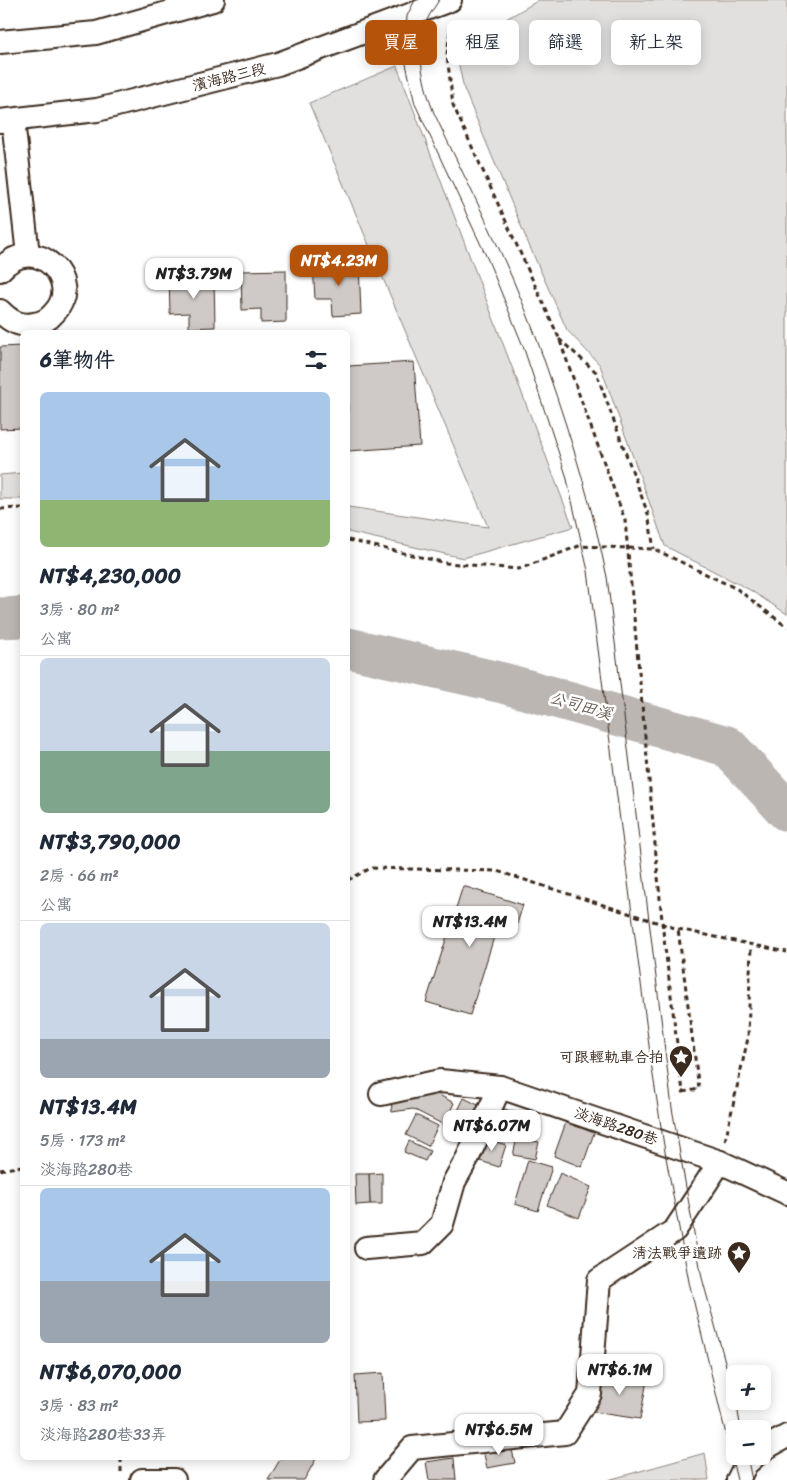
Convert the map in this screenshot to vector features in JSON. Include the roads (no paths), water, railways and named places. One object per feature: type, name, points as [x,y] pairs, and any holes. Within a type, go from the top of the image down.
[{"type":"street","points":[[0,42],[96,33],[214,0]]},
{"type":"street","name":"濱海路三段","points":[[6,121],[98,110],[278,64],[451,8]]},
{"type":"street","points":[[6,121],[28,255]]},
{"type":"street","points":[[0,270],[17,257],[38,256],[56,268],[61,278],[63,289],[62,300],[57,310],[44,321],[28,325],[17,324],[0,311]]},
{"type":"street","name":"淡海路280巷","points":[[381,1094],[440,1081],[500,1087],[720,1162],[787,1193]]},
{"type":"street","points":[[366,1248],[423,1243],[442,1224],[454,1182],[468,1158],[500,1087]]},
{"type":"street","points":[[385,1480],[412,1448],[565,1433],[590,1394],[599,1280],[675,1230],[720,1162]]},
{"type":"street","points":[[771,1448],[787,1436]]},
{"type":"street","points":[[771,1456],[781,1454],[787,1458]]},
{"type":"street","points":[[142,1480],[174,1480]]},
{"type":"waterway","name":"公司田溪","points":[[0,618],[20,617]]},
{"type":"waterway","name":"公司田溪","points":[[350,648],[503,683],[727,746],[787,811]]},
{"type":"tram line","points":[[415,0],[407,16],[404,55],[415,104],[488,260],[523,346],[566,475],[588,571],[652,1069],[665,1152],[689,1282],[737,1480]]},
{"type":"tram line","points":[[439,0],[427,20],[421,43],[422,67],[427,91],[434,113],[501,252],[536,337],[576,456],[593,516],[607,577],[672,1108],[702,1278],[726,1365]]},
{"type":"tram line","points":[[738,1410],[739,1420]]},
{"type":"tram line","points":[[749,1465],[752,1480]]},
{"type":"place","name":"可跟輕軌車合拍","points":[[681,1078]]},
{"type":"place","name":"清法戰爭遺跡","points":[[739,1274]]}]
